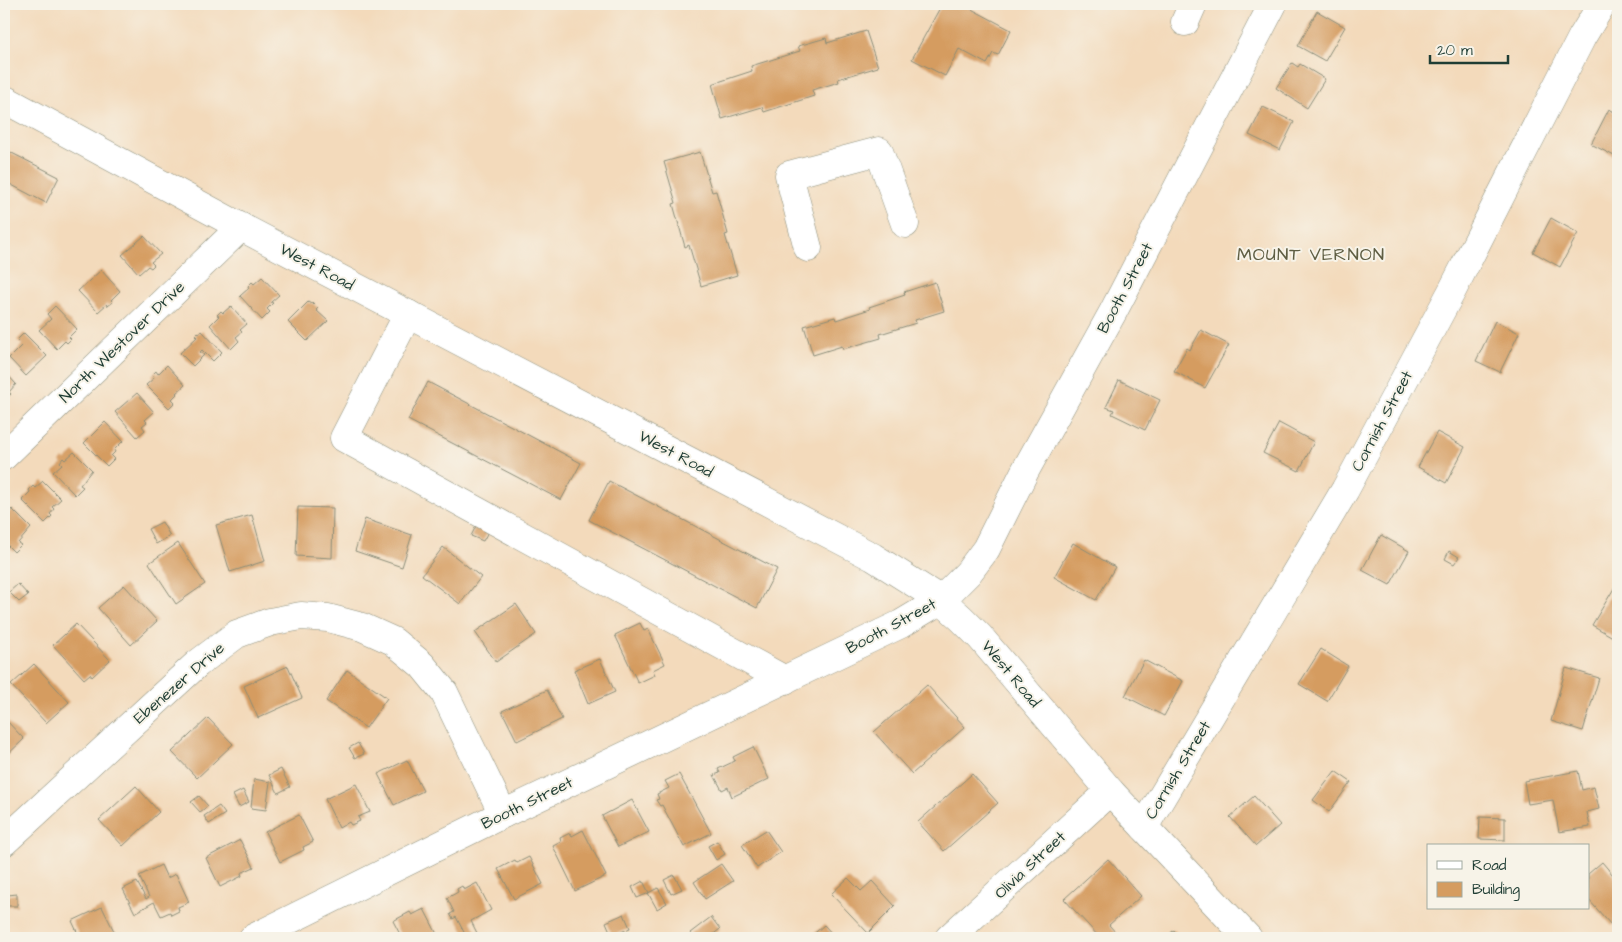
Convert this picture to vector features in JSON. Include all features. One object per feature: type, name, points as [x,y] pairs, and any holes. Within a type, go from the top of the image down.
[{"type":"street","name":"Booth Street","points":[[253,938],[503,814],[901,624],[941,600],[968,573],[986,549],[1025,471],[1122,294],[1272,4]]},
{"type":"street","name":"Cornish Street","points":[[1144,827],[1346,490],[1453,289],[1582,37],[1602,4]]},
{"type":"street","name":"West Road","points":[[4,99],[241,227],[873,557],[941,600],[980,637],[1110,791],[1248,938]]},
{"type":"street","points":[[808,248],[789,175],[879,151],[905,224]]},
{"type":"street","name":"North Westover Drive","points":[[4,456],[241,227]]},
{"type":"street","points":[[408,314],[344,438],[785,680]]},
{"type":"street","name":"Ebenezer Drive","points":[[4,842],[197,664],[237,634],[270,622],[301,616],[328,618],[362,626],[393,641],[422,665],[444,692],[503,814]]},
{"type":"street","name":"Olivia Street","points":[[949,938],[1110,791]]},
{"type":"building","points":[[942,4],[962,4],[1011,30],[998,55],[993,53],[987,64],[959,49],[945,76],[912,59]]},
{"type":"building","points":[[1317,11],[1345,27],[1325,61],[1298,46]]},
{"type":"building","points":[[866,31],[878,67],[838,79],[839,82],[812,90],[814,96],[764,112],[762,107],[722,119],[712,84],[752,71],[751,66],[800,51],[798,46],[826,38],[827,43]]},
{"type":"building","points":[[1292,63],[1298,67],[1300,64],[1325,79],[1307,108],[1276,88]]},
{"type":"building","points":[[1263,107],[1294,122],[1280,150],[1249,135]]},
{"type":"building","points":[[1609,109],[1618,114],[1618,158],[1591,144]]},
{"type":"building","points":[[4,149],[59,177],[46,203],[4,181]]},
{"type":"building","points":[[700,152],[712,192],[716,191],[728,234],[725,235],[737,275],[701,286],[689,245],[685,247],[673,204],[676,203],[664,162]]},
{"type":"building","points":[[1551,218],[1578,233],[1560,267],[1533,252]]},
{"type":"building","points":[[144,236],[161,254],[151,262],[154,265],[151,268],[148,266],[139,274],[122,255]]},
{"type":"building","points":[[101,270],[120,291],[111,300],[113,302],[108,306],[107,304],[98,312],[78,291]]},
{"type":"building","points":[[262,277],[279,295],[271,302],[273,303],[267,309],[270,312],[262,320],[240,296],[249,288],[248,286],[252,282],[254,284]]},
{"type":"building","points":[[935,282],[944,311],[915,320],[916,323],[880,334],[881,338],[843,349],[842,346],[813,355],[804,326],[835,317],[836,320],[870,309],[869,307],[905,295],[904,292]]},
{"type":"building","points":[[308,302],[311,304],[312,302],[318,308],[316,310],[328,321],[307,341],[288,322]]},
{"type":"building","points":[[55,306],[77,329],[69,337],[71,339],[67,343],[65,341],[57,349],[39,330],[51,319],[47,314]]},
{"type":"building","points":[[231,306],[247,324],[240,330],[242,332],[236,337],[239,341],[231,349],[210,325],[219,316],[217,315],[221,311],[223,313]]},
{"type":"building","points":[[1495,321],[1519,333],[1500,372],[1476,361]]},
{"type":"building","points":[[1201,330],[1229,345],[1205,388],[1174,371],[1187,348],[1190,350]]},
{"type":"building","points":[[202,331],[222,352],[213,361],[202,350],[200,352],[204,355],[193,366],[180,353],[197,337],[195,335],[198,332]]},
{"type":"building","points":[[24,333],[47,356],[26,376],[9,358],[22,345],[17,340]]},
{"type":"building","points":[[167,365],[185,385],[176,393],[172,399],[175,402],[169,408],[146,385],[154,378],[152,375],[156,371],[158,374]]},
{"type":"building","points":[[4,371],[16,384],[6,399],[4,396]]},
{"type":"building","points":[[1119,380],[1160,400],[1145,430],[1112,414],[1114,410],[1106,407]]},
{"type":"building","points":[[428,382],[581,463],[561,500],[408,420]]},
{"type":"building","points":[[137,393],[154,412],[145,420],[147,422],[142,426],[145,430],[137,437],[115,412]]},
{"type":"building","points":[[105,422],[123,441],[114,450],[115,452],[111,456],[114,459],[107,466],[84,443]]},
{"type":"building","points":[[1279,423],[1314,442],[1299,471],[1263,453]]},
{"type":"building","points":[[1437,432],[1465,447],[1446,483],[1418,467]]},
{"type":"building","points":[[74,452],[92,470],[80,485],[83,487],[75,495],[53,472],[62,464],[60,462],[63,458],[65,460]]},
{"type":"building","points":[[43,481],[61,499],[52,507],[54,509],[50,514],[52,516],[45,523],[22,500],[33,486],[35,488]]},
{"type":"building","points":[[609,481],[777,569],[757,608],[589,520]]},
{"type":"building","points":[[298,507],[333,508],[332,558],[296,556]]},
{"type":"building","points":[[12,509],[31,528],[18,543],[21,545],[14,552],[4,542],[4,518]]},
{"type":"building","points":[[252,515],[265,561],[230,572],[216,525]]},
{"type":"building","points":[[365,519],[412,535],[402,567],[355,551]]},
{"type":"building","points":[[162,522],[170,536],[156,544],[148,529]]},
{"type":"building","points":[[476,526],[488,532],[483,541],[471,536]]},
{"type":"building","points":[[1381,535],[1409,551],[1390,585],[1362,570]]},
{"type":"building","points":[[178,543],[205,584],[176,604],[149,563]]},
{"type":"building","points":[[1073,543],[1115,567],[1096,600],[1054,577]]},
{"type":"building","points":[[443,547],[481,577],[460,604],[422,575]]},
{"type":"building","points":[[1449,551],[1459,557],[1454,564],[1445,559]]},
{"type":"building","points":[[18,584],[28,595],[19,602],[9,592]]},
{"type":"building","points":[[124,585],[157,621],[131,645],[98,608]]},
{"type":"building","points":[[1616,585],[1618,586],[1618,640],[1592,625]]},
{"type":"building","points":[[516,604],[536,634],[496,662],[475,632]]},
{"type":"building","points":[[640,623],[644,631],[648,629],[665,664],[653,670],[655,675],[638,683],[615,635]]},
{"type":"building","points":[[76,624],[110,660],[92,677],[90,674],[84,679],[53,645]]},
{"type":"building","points":[[1321,649],[1348,666],[1327,701],[1299,684]]},
{"type":"building","points":[[600,659],[615,692],[588,704],[574,670]]},
{"type":"building","points":[[1144,660],[1183,681],[1164,716],[1125,696]]},
{"type":"building","points":[[34,664],[69,702],[46,723],[11,685]]},
{"type":"building","points":[[288,666],[302,698],[258,718],[244,686]]},
{"type":"building","points":[[1566,668],[1599,678],[1583,731],[1551,721]]},
{"type":"building","points":[[347,670],[387,698],[366,728],[326,701]]},
{"type":"building","points":[[927,685],[965,727],[912,774],[874,732]]},
{"type":"building","points":[[547,690],[562,719],[517,741],[502,711]]},
{"type":"building","points":[[4,718],[24,739],[4,758]]},
{"type":"building","points":[[208,718],[233,744],[197,778],[172,752]]},
{"type":"building","points":[[358,743],[364,754],[355,758],[349,748]]},
{"type":"building","points":[[753,747],[769,779],[732,797],[728,787],[722,790],[714,775],[720,773],[718,769],[735,761],[733,757]]},
{"type":"building","points":[[407,760],[423,791],[394,805],[378,774]]},
{"type":"building","points":[[281,769],[290,787],[278,793],[269,775]]},
{"type":"building","points":[[1335,771],[1351,782],[1329,812],[1313,800]]},
{"type":"building","points":[[1578,771],[1582,790],[1594,787],[1599,809],[1587,812],[1590,827],[1559,832],[1553,800],[1528,804],[1524,781]]},
{"type":"building","points":[[679,774],[711,833],[684,847],[662,805],[660,806],[656,800],[659,799],[657,794],[669,788],[665,781]]},
{"type":"building","points":[[972,774],[998,803],[944,851],[918,822]]},
{"type":"building","points":[[254,779],[270,782],[266,810],[251,808]]},
{"type":"building","points":[[356,784],[370,812],[358,817],[360,821],[351,825],[349,822],[339,828],[325,799]]},
{"type":"building","points":[[136,786],[159,812],[123,846],[99,820]]},
{"type":"building","points":[[243,790],[249,802],[239,807],[233,795]]},
{"type":"building","points":[[199,796],[208,806],[200,812],[191,802]]},
{"type":"building","points":[[1254,796],[1280,825],[1256,846],[1230,817]]},
{"type":"building","points":[[632,800],[649,832],[618,847],[602,816]]},
{"type":"building","points":[[219,806],[225,814],[209,824],[204,816]]},
{"type":"building","points":[[299,815],[313,842],[303,847],[304,850],[280,862],[265,832]]},
{"type":"building","points":[[1480,817],[1505,818],[1505,840],[1479,839]]},
{"type":"building","points":[[583,830],[606,876],[575,891],[553,846],[561,842],[560,838],[570,833],[572,836]]},
{"type":"building","points":[[766,830],[781,852],[757,868],[742,845]]},
{"type":"building","points":[[240,840],[254,867],[241,873],[242,876],[220,887],[206,858]]},
{"type":"building","points":[[717,841],[725,854],[716,860],[708,846]]},
{"type":"building","points":[[529,857],[543,884],[514,899],[498,869],[515,860],[517,863]]},
{"type":"building","points":[[1108,859],[1141,896],[1109,925],[1118,935],[1114,938],[1100,938],[1064,899]]},
{"type":"building","points":[[1602,862],[1618,881],[1618,920],[1612,926],[1590,901],[1590,872]]},
{"type":"building","points":[[721,864],[733,881],[705,899],[694,882]]},
{"type":"building","points":[[161,865],[167,878],[176,874],[189,902],[178,907],[179,911],[171,915],[170,912],[161,916],[154,902],[135,913],[123,889],[137,882],[146,899],[149,897],[139,876]]},
{"type":"building","points":[[674,875],[682,889],[671,894],[664,880]]},
{"type":"building","points":[[848,878],[861,891],[872,881],[895,906],[868,933],[831,894]]},
{"type":"building","points":[[643,881],[649,893],[637,898],[632,887]]},
{"type":"building","points":[[477,883],[491,910],[471,921],[477,933],[467,938],[456,917],[453,919],[450,914],[454,912],[447,898],[458,892],[457,889],[462,886],[464,890]]},
{"type":"building","points":[[658,888],[667,903],[657,909],[648,893]]},
{"type":"building","points":[[17,894],[17,906],[8,906],[8,895]]},
{"type":"building","points":[[102,907],[116,935],[109,938],[80,938],[72,921]]},
{"type":"building","points":[[424,909],[439,938],[402,938],[393,921],[410,912],[412,915]]},
{"type":"building","points":[[624,914],[630,928],[612,936],[606,922]]},
{"type":"building","points":[[711,917],[720,929],[711,938],[694,938],[690,933]]},
{"type":"building","points":[[824,925],[836,938],[809,938]]},
{"type":"building","points":[[1174,930],[1181,938],[1165,938]]},
{"type":"district","name":"MOUNT VERNON","points":[[1311,254]]}]
